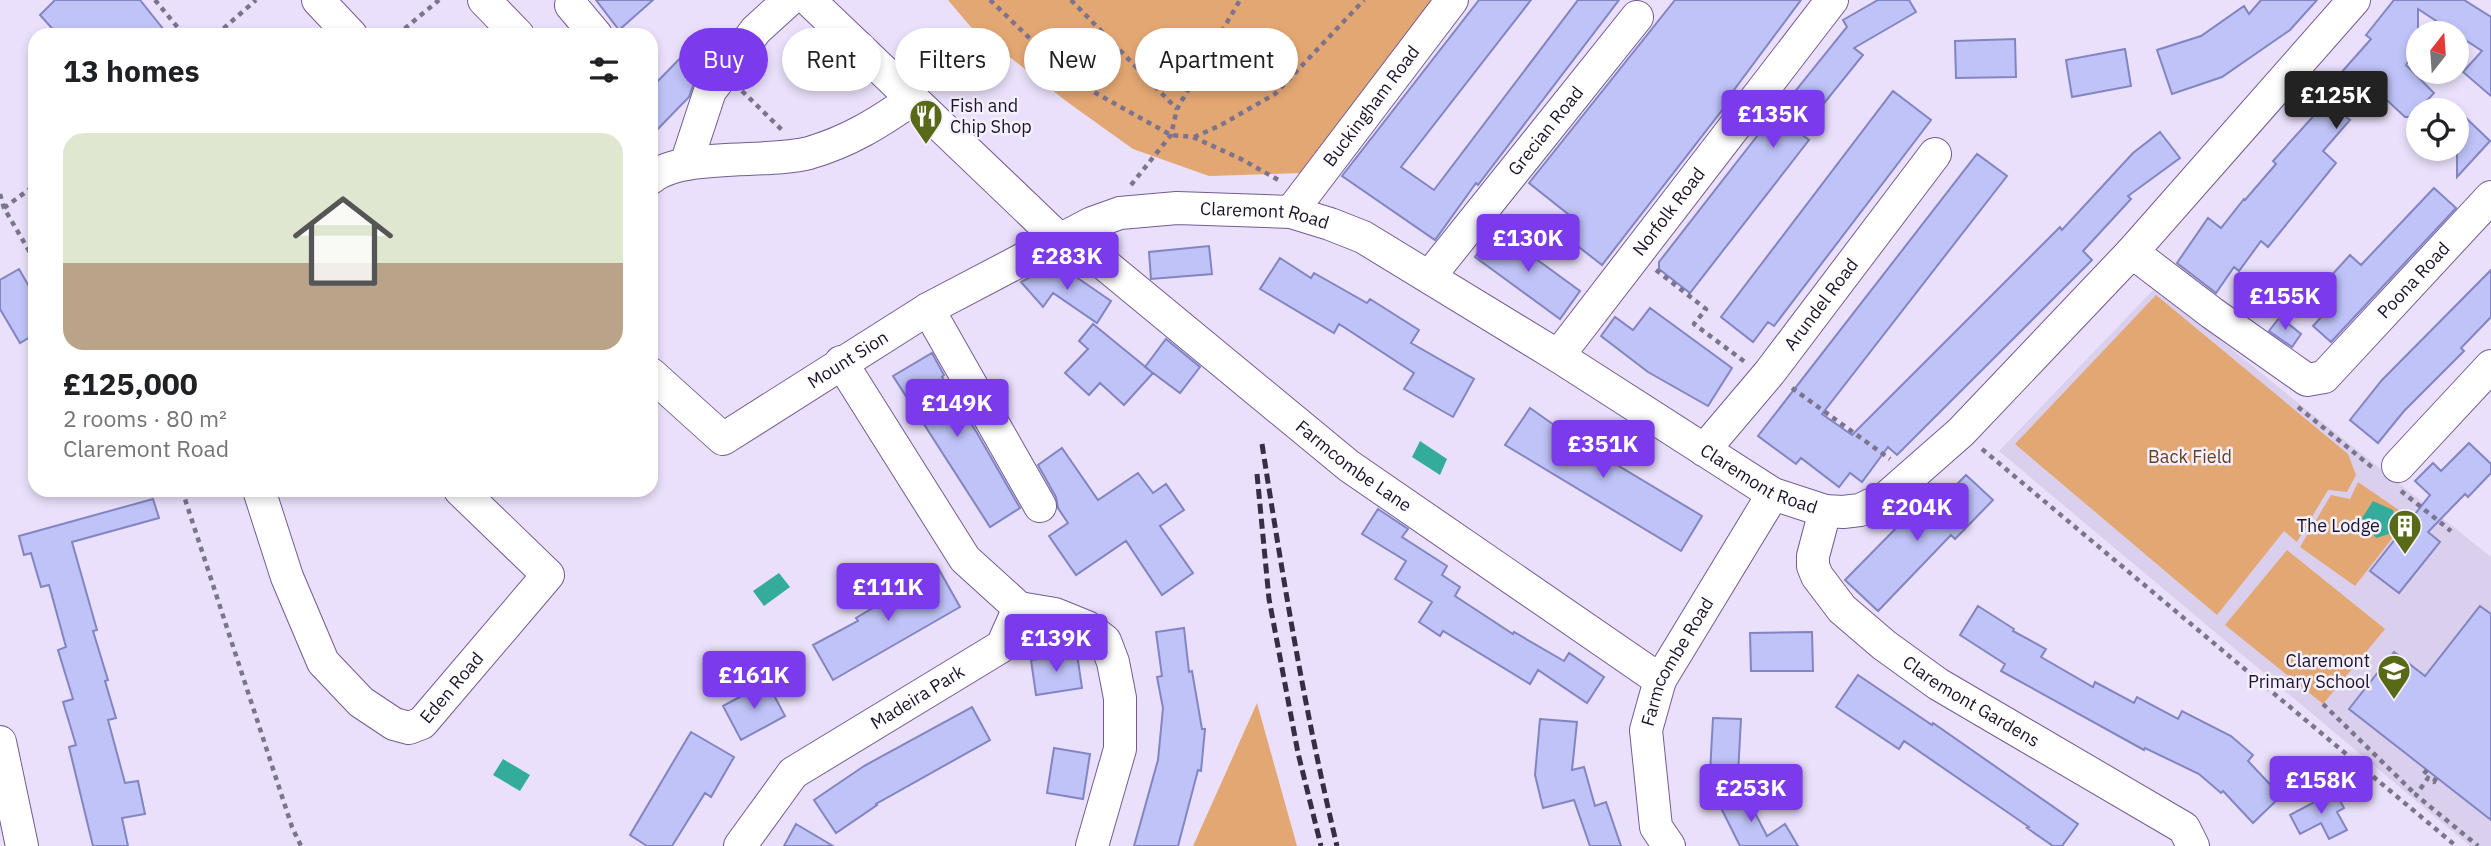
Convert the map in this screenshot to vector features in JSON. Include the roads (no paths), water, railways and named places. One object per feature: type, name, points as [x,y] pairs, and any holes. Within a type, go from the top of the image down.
[{"type":"street","points":[[318,0],[344,28]]},
{"type":"street","points":[[484,0],[511,28]]},
{"type":"street","points":[[572,0],[571,5],[590,28]]},
{"type":"street","points":[[686,164],[710,91],[755,30],[789,0]]},
{"type":"street","name":"Farmcombe Lane","points":[[809,0],[1059,239],[1092,254],[1349,466],[1660,680]]},
{"type":"street","name":"Buckingham Road","points":[[1297,203],[1452,0]]},
{"type":"street","name":"Norfolk Road","points":[[1558,356],[1832,0]]},
{"type":"street","name":"Claremont Road","points":[[1059,239],[1120,213],[1297,203],[1330,224],[1363,237],[1429,277],[1773,494],[1825,511],[1860,510],[1887,497],[1961,432],[2132,253],[2354,0]]},
{"type":"street","name":"Grecian Road","points":[[1429,277],[1637,17]]},
{"type":"street","points":[[658,172],[686,164],[807,153],[866,131],[913,99]]},
{"type":"street","name":"Arundel Road","points":[[1704,450],[1768,374],[1935,154]]},
{"type":"street","name":"Poona Road","points":[[2132,253],[2307,380],[2324,377],[2491,197]]},
{"type":"street","name":"Mount Sion","points":[[658,380],[723,439],[928,309],[1059,239]]},
{"type":"street","points":[[928,309],[1040,506]]},
{"type":"street","points":[[841,362],[965,559],[1019,608],[1055,614],[1087,627],[1105,641],[1113,662],[1120,698],[1120,749],[1092,846]]},
{"type":"street","points":[[2391,475],[2491,366]]},
{"type":"street","name":"Farmcombe Road","points":[[1669,846],[1656,827],[1646,730],[1660,680],[1773,494]]},
{"type":"street","name":"Eden Road","points":[[260,497],[287,577],[323,662],[361,702],[394,724],[409,728],[422,723],[548,575],[467,497]]},
{"type":"street","name":"Claremont Gardens","points":[[1825,511],[1813,556],[1813,566],[1817,576],[1842,609],[1884,645],[1938,684],[2184,828],[2193,846]]},
{"type":"street","name":"Madeira Park","points":[[740,846],[793,773],[1002,646],[1019,608]]},
{"type":"street","points":[[0,742],[22,846]]},
{"type":"railway","points":[[1262,444],[1295,646],[1337,846]]},
{"type":"railway","points":[[1257,474],[1269,599],[1298,753],[1321,846]]},
{"type":"place","name":"Fish and Chip Shop","points":[[926,146]]},
{"type":"place","name":"The Lodge","points":[[2405,556]]},
{"type":"place","name":"Claremont Primary School","points":[[2394,701]]},
{"type":"park label","name":"Back Field","points":[[2190,457]]}]
